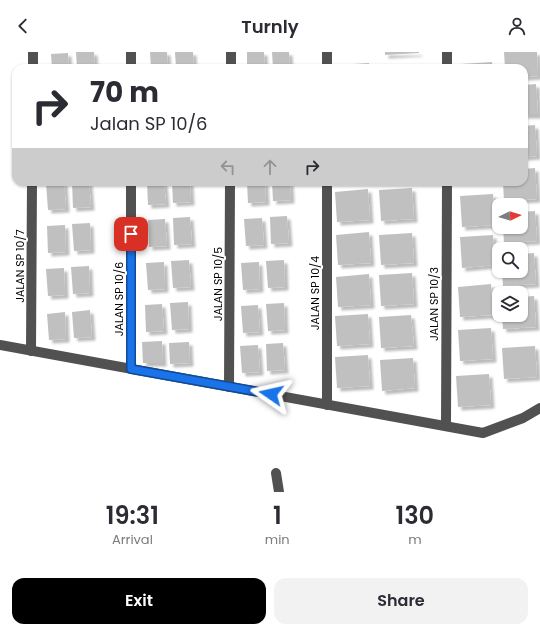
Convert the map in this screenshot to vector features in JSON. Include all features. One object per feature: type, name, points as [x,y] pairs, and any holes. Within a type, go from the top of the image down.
[{"type":"street","points":[[33,52],[33,64]]},
{"type":"street","points":[[131,52],[131,64]]},
{"type":"street","points":[[231,52],[231,64]]},
{"type":"street","points":[[326,52],[327,64]]},
{"type":"street","points":[[447,52],[447,64]]},
{"type":"street","name":"JALAN SP 10/7","points":[[31,351],[32,186]]},
{"type":"street","name":"JALAN SP 10/6","points":[[131,186],[131,369]]},
{"type":"street","name":"JALAN SP 10/5","points":[[229,387],[230,186]]},
{"type":"street","name":"JALAN SP 10/4","points":[[327,186],[327,405]]},
{"type":"street","name":"JALAN SP 10/3","points":[[446,426],[447,186]]},
{"type":"street","points":[[0,345],[483,433],[523,418],[540,408]]},
{"type":"street","points":[[276,473],[279,492]]},
{"type":"building","points":[[76,52],[94,52],[95,64],[77,64]]},
{"type":"building","points":[[150,52],[167,52],[168,64],[151,64]]},
{"type":"building","points":[[175,52],[193,52],[194,64],[176,64]]},
{"type":"building","points":[[247,52],[264,52],[265,64],[247,64]]},
{"type":"building","points":[[272,52],[289,52],[290,64],[273,64]]},
{"type":"building","points":[[385,52],[419,52],[419,53],[385,55]]},
{"type":"building","points":[[504,52],[537,52],[538,76],[528,77],[528,64],[505,64]]},
{"type":"building","points":[[68,53],[69,64],[52,64],[51,54]]},
{"type":"building","points":[[492,62],[492,64],[460,64]]},
{"type":"building","points":[[536,84],[538,115],[528,115],[528,85]]},
{"type":"building","points":[[535,125],[537,156],[528,157],[528,126]]},
{"type":"building","points":[[535,168],[537,199],[504,198],[503,186],[528,186],[528,169]]},
{"type":"building","points":[[46,186],[64,186],[66,209],[48,210]]},
{"type":"building","points":[[72,186],[89,186],[91,207],[73,208]]},
{"type":"building","points":[[147,186],[164,186],[166,204],[148,205]]},
{"type":"building","points":[[172,186],[190,186],[191,202],[173,203]]},
{"type":"building","points":[[247,186],[265,186],[266,202],[248,203]]},
{"type":"building","points":[[272,186],[290,186],[291,200],[273,201]]},
{"type":"building","points":[[412,188],[414,219],[381,221],[379,190]]},
{"type":"building","points":[[368,189],[370,220],[337,222],[335,192]]},
{"type":"building","points":[[493,194],[492,225],[462,227],[460,196]]},
{"type":"building","points":[[535,211],[537,241],[504,242],[503,234],[528,234],[528,212]]},
{"type":"building","points":[[287,216],[289,243],[271,244],[270,217]]},
{"type":"building","points":[[190,217],[192,244],[174,245],[173,218]]},
{"type":"building","points":[[262,218],[264,245],[246,246],[244,219]]},
{"type":"building","points":[[165,219],[167,246],[149,247],[148,220]]},
{"type":"building","points":[[90,223],[91,250],[74,251],[72,224]]},
{"type":"building","points":[[65,225],[66,252],[48,253],[47,226]]},
{"type":"building","points":[[369,232],[371,263],[338,265],[336,235]]},
{"type":"building","points":[[412,233],[414,263],[381,265],[379,235]]},
{"type":"building","points":[[493,235],[492,265],[462,268],[460,237]]},
{"type":"building","points":[[528,253],[534,253],[536,284],[503,286],[502,278],[528,278]]},
{"type":"building","points":[[189,260],[191,287],[173,288],[171,261]]},
{"type":"building","points":[[284,260],[285,287],[268,288],[266,261]]},
{"type":"building","points":[[164,262],[165,289],[148,290],[146,263]]},
{"type":"building","points":[[259,262],[260,289],[243,290],[241,263]]},
{"type":"building","points":[[89,266],[90,293],[73,294],[71,267]]},
{"type":"building","points":[[64,268],[65,295],[48,296],[46,269]]},
{"type":"building","points":[[412,273],[414,304],[381,306],[379,275]]},
{"type":"building","points":[[369,274],[371,305],[338,307],[336,277]]},
{"type":"building","points":[[491,284],[492,315],[460,317],[458,287]]},
{"type":"building","points":[[528,296],[534,296],[536,327],[503,329],[502,322],[528,322]]},
{"type":"building","points":[[188,302],[189,329],[172,330],[170,303]]},
{"type":"building","points":[[284,303],[285,330],[268,331],[266,304]]},
{"type":"building","points":[[162,304],[164,331],[146,332],[145,305]]},
{"type":"building","points":[[258,305],[260,332],[243,333],[241,306]]},
{"type":"building","points":[[90,310],[92,337],[74,338],[72,312]]},
{"type":"building","points":[[65,312],[66,339],[49,340],[47,314]]},
{"type":"building","points":[[368,314],[370,344],[337,346],[335,316]]},
{"type":"building","points":[[411,315],[414,346],[381,348],[379,317]]},
{"type":"building","points":[[491,328],[493,359],[460,361],[458,330]]},
{"type":"building","points":[[162,341],[163,363],[143,363],[142,342]]},
{"type":"building","points":[[189,342],[190,363],[170,364],[169,343]]},
{"type":"building","points":[[283,343],[285,370],[267,371],[266,344]]},
{"type":"building","points":[[258,345],[260,372],[242,373],[240,346]]},
{"type":"building","points":[[535,346],[537,377],[504,379],[502,348]]},
{"type":"building","points":[[368,355],[370,386],[337,388],[335,357]]},
{"type":"building","points":[[413,358],[415,388],[382,391],[380,360]]},
{"type":"building","points":[[489,374],[491,405],[458,407],[456,376]]},
{"type":"route","points":[[131,234],[131,369],[271,394]]}]
